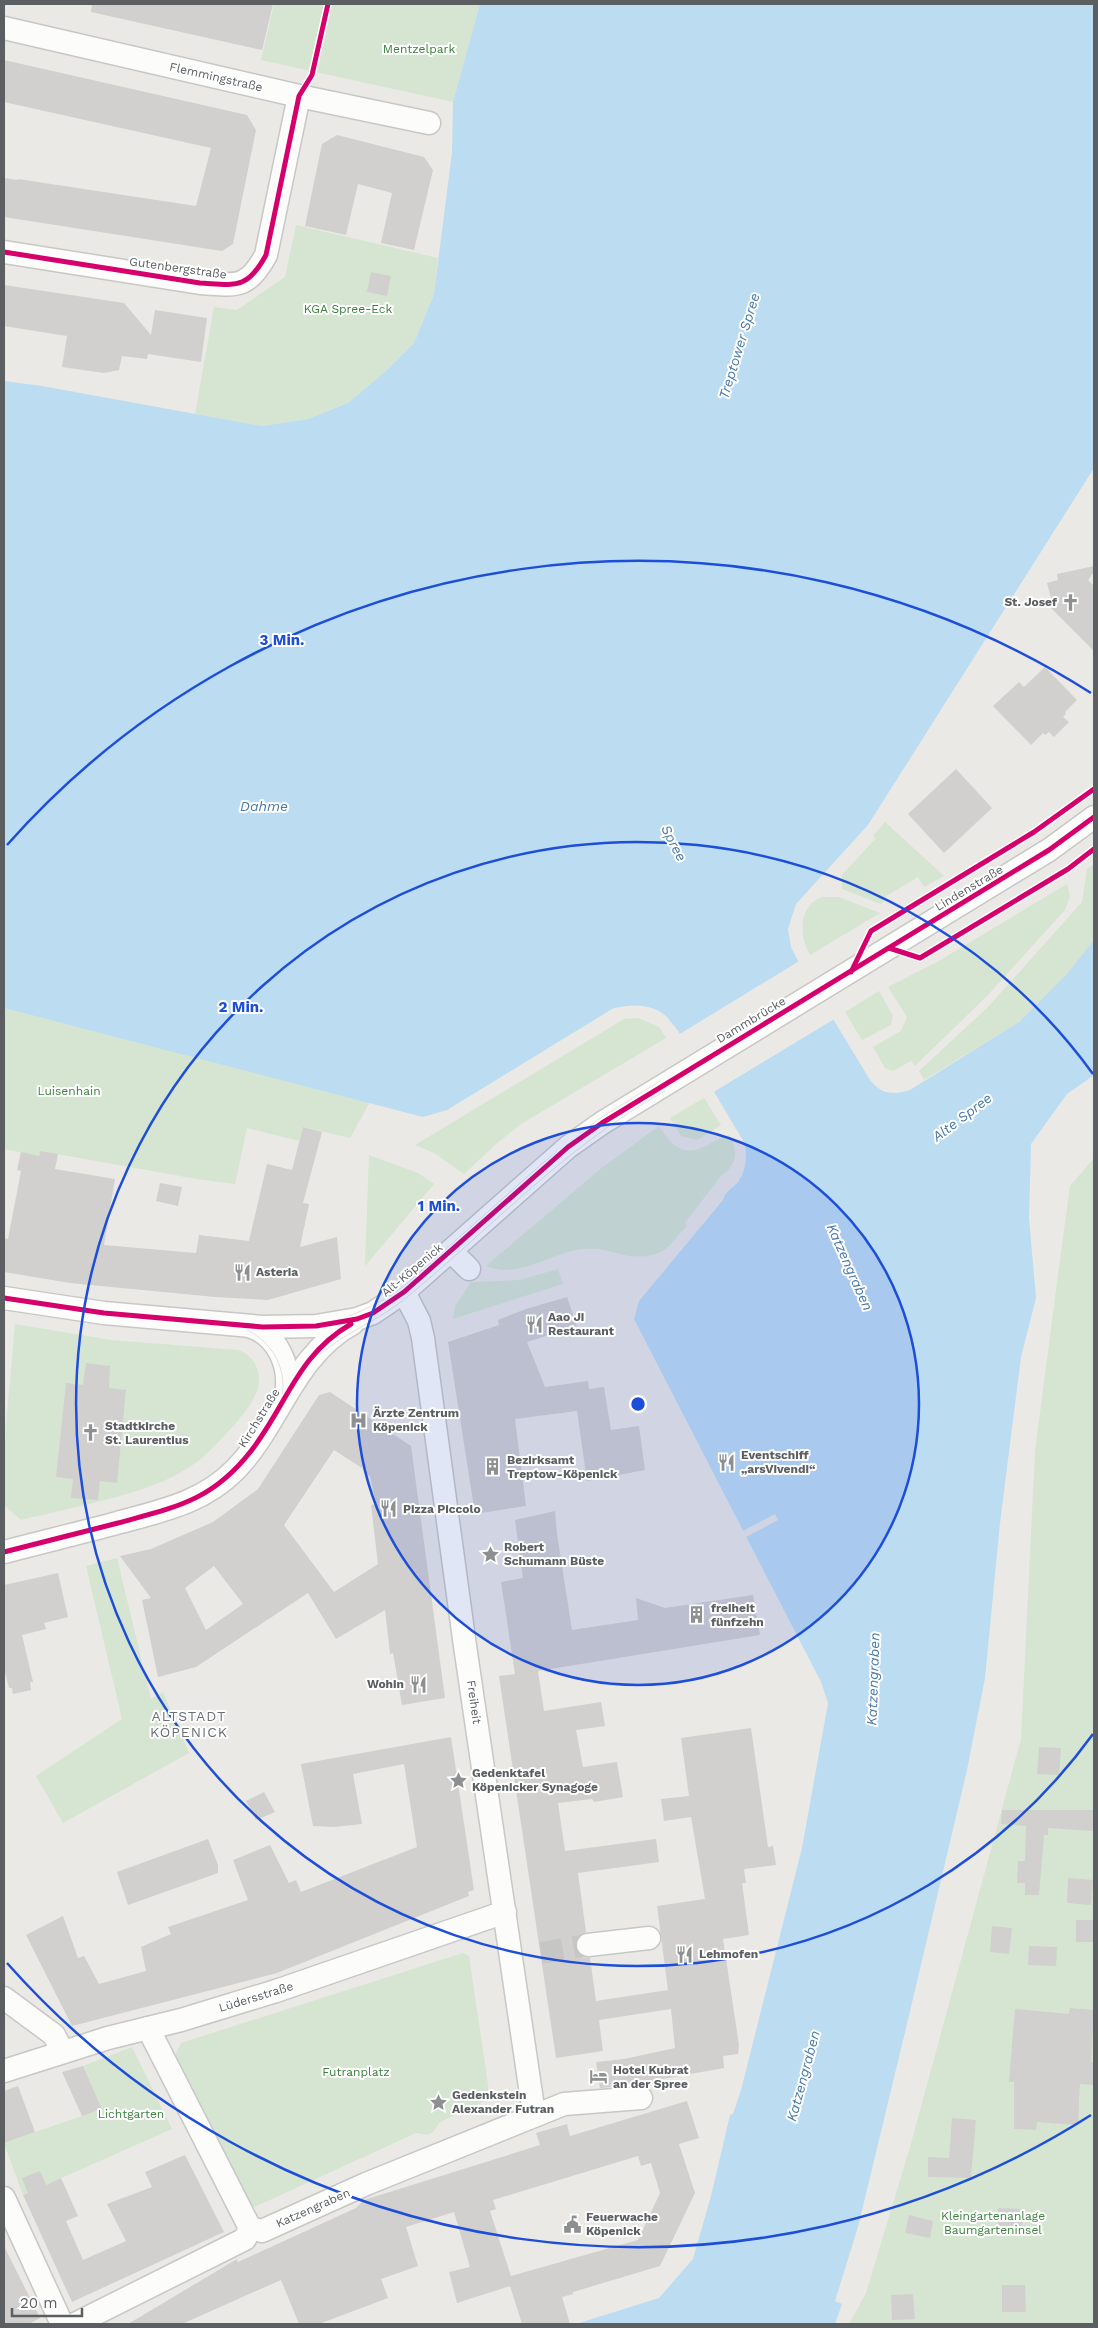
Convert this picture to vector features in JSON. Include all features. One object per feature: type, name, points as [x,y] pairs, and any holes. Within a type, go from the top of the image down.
[{"type":"street","name":"Flemmingstraße","points":[[4,28],[299,96],[429,123]]},
{"type":"street","name":"Gutenbergstraße","points":[[4,252],[200,282],[231,285],[248,280],[258,270],[266,255],[299,96]]},
{"type":"street","name":"Lindenstraße","points":[[851,972],[1049,850],[1094,817]]},
{"type":"street","name":"Dammbrücke","points":[[662,1086],[851,972]]},
{"type":"street","name":"Alt-Köpenick","points":[[4,1305],[277,1328],[316,1326],[348,1321],[373,1313],[404,1292],[568,1147],[602,1123],[662,1086]]},
{"type":"street","points":[[451,1251],[469,1269]]},
{"type":"street","name":"Freiheit","points":[[404,1292],[419,1321],[423,1338],[534,2114]]},
{"type":"street","name":"Kirchstraße","points":[[4,1552],[153,1515],[202,1495],[226,1478],[253,1449],[301,1369],[323,1345],[345,1328],[373,1313]]},
{"type":"street","name":"Alt-Köpenick","points":[[245,1325],[260,1330],[279,1350],[286,1370],[286,1394]]},
{"type":"street","name":"Lüdersstraße","points":[[4,2071],[276,1991],[505,1912]]},
{"type":"street","points":[[588,1945],[648,1938]]},
{"type":"street","points":[[4,1998],[54,2035],[64,2052]]},
{"type":"street","points":[[75,2324],[246,2239],[250,2228],[148,2028]]},
{"type":"street","name":"Katzengraben","points":[[250,2228],[262,2231],[366,2184],[534,2114],[564,2104],[641,2098]]},
{"type":"street","points":[[4,2198],[62,2324]]},
{"type":"green space","name":"Mentzelpark","points":[[274,4],[480,4],[453,102],[261,60]]},
{"type":"green space","name":"KGA Spree-Eck","points":[[296,225],[438,258],[434,294],[414,343],[386,371],[348,403],[308,419],[262,426],[195,414],[214,307],[237,310],[285,277]]},
{"type":"green space","points":[[885,822],[944,876],[924,887],[918,877],[883,898],[885,900],[881,904],[842,889],[842,875],[876,838],[873,836]]},
{"type":"green space","points":[[1094,864],[1094,940],[1068,974],[1019,1022],[924,1080],[919,1071],[987,1008],[1082,902],[1087,869]]},
{"type":"green space","points":[[1067,884],[1070,896],[1065,910],[987,996],[915,1066],[911,1061],[893,1071],[885,1068],[873,1047],[901,1031],[907,1017],[888,987],[937,962]]},
{"type":"green space","points":[[822,897],[839,897],[880,913],[810,955],[804,939],[803,922],[808,907]]},
{"type":"green space","points":[[879,991],[893,1016],[891,1025],[862,1040],[845,1012]]},
{"type":"green space","name":"Luisenhain","points":[[4,1008],[370,1102],[350,1138],[303,1127],[299,1141],[247,1128],[235,1184],[40,1151],[39,1156],[4,1149]]},
{"type":"green space","points":[[638,1018],[659,1027],[666,1038],[521,1124],[464,1174],[434,1153],[415,1145],[624,1019]]},
{"type":"green space","points":[[704,1098],[721,1125],[697,1140],[681,1136],[670,1118]]},
{"type":"green space","points":[[659,1126],[670,1140],[681,1149],[694,1150],[702,1148],[729,1135],[735,1152],[735,1158],[730,1168],[721,1176],[685,1223],[687,1226],[666,1248],[659,1253],[638,1257],[603,1250],[584,1249],[572,1251],[523,1268],[510,1270],[486,1266],[600,1169]]},
{"type":"green space","points":[[369,1155],[418,1173],[434,1184],[365,1266]]},
{"type":"green space","name":"Kleingartenanlage Baumgarteninsel","points":[[1094,1158],[1094,2324],[849,2324],[866,2293],[910,2147],[1021,1739],[1035,1451],[1070,1186]]},
{"type":"green space","points":[[558,1269],[563,1284],[453,1319],[455,1306],[471,1282],[519,1280]]},
{"type":"green space","points":[[15,1324],[111,1340],[238,1350],[247,1354],[255,1364],[259,1384],[251,1403],[235,1424],[203,1457],[174,1476],[154,1485],[109,1499],[21,1520],[4,1505],[4,1448]]},
{"type":"green space","points":[[117,1558],[151,1699],[163,1692],[189,1753],[63,1823],[36,1776],[122,1719],[86,1566]]},
{"type":"green space","name":"Futranplatz","points":[[463,1953],[469,1956],[489,2091],[483,2102],[440,2122],[433,2132],[428,2135],[416,2133],[250,2209],[174,2058],[181,2043]]},
{"type":"green space","name":"Lichtgarten","points":[[132,2047],[172,2129],[23,2195],[4,2143],[102,2109],[83,2066]]},
{"type":"water","points":[[480,4],[1094,4],[1094,468],[868,825],[796,904],[788,929],[791,947],[798,961],[870,1080],[879,1089],[893,1093],[910,1090],[1019,1022],[1067,974],[1094,940],[1094,1075],[1067,1094],[1031,1144],[1029,1218],[1036,1298],[1021,1357],[1000,1523],[985,1678],[967,1770],[906,2028],[858,2227],[835,2301],[842,2304],[835,2324],[576,2324],[659,2298],[693,2259],[711,2196],[730,2115],[733,2114],[741,2090],[802,1848],[828,1703],[821,1682],[634,1319],[639,1301],[723,1200],[727,1192],[738,1182],[745,1164],[745,1144],[678,1031],[666,1016],[647,1007],[625,1006],[612,1009],[447,1110],[423,1117],[4,1008],[4,381],[42,386],[262,426],[308,419],[348,403],[386,371],[414,343],[434,294],[452,152],[453,102]]},
{"type":"pier","points":[[801,960],[836,1018],[712,1093],[678,1035]]},
{"type":"pier","points":[[775,1514],[778,1520],[746,1537],[743,1531]]},
{"type":"building","points":[[92,4],[273,4],[262,50],[91,12]]},
{"type":"building","points":[[4,60],[247,115],[256,130],[233,244],[222,251],[4,217],[4,178],[196,206],[211,148],[4,102]]},
{"type":"building","points":[[337,135],[424,157],[433,170],[414,250],[381,243],[392,193],[358,184],[346,235],[305,226],[322,144]]},
{"type":"building","points":[[371,272],[391,276],[387,296],[367,292]]},
{"type":"building","points":[[4,285],[124,303],[151,335],[155,310],[207,318],[201,362],[148,354],[147,359],[122,356],[119,370],[104,373],[62,367],[67,336],[4,326]]},
{"type":"building","name":"St. Josef","points":[[1094,566],[1094,572],[1088,580],[1094,586],[1094,651],[1046,603],[1051,598],[1047,583],[1058,580],[1057,574]]},
{"type":"building","points":[[1045,667],[1077,700],[1065,712],[1066,714],[1063,717],[1069,722],[1054,737],[1049,732],[1045,735],[1043,733],[1031,745],[993,706],[1019,682],[1024,687]]},
{"type":"building","points":[[956,769],[992,808],[944,853],[908,814]]},
{"type":"building","points":[[303,1127],[322,1132],[303,1203],[309,1204],[300,1247],[337,1237],[341,1279],[268,1300],[215,1297],[70,1283],[4,1272],[4,1238],[8,1239],[21,1171],[17,1170],[21,1152],[39,1156],[40,1151],[58,1154],[55,1169],[115,1179],[104,1245],[196,1253],[199,1235],[249,1241],[267,1164],[292,1170]]},
{"type":"building","points":[[160,1183],[182,1187],[178,1206],[156,1201]]},
{"type":"building","points":[[567,1297],[577,1326],[527,1342],[545,1387],[588,1381],[589,1389],[604,1387],[611,1430],[639,1426],[645,1470],[587,1481],[577,1411],[515,1419],[526,1506],[475,1514],[448,1342],[499,1325],[498,1320],[526,1309]]},
{"type":"building","name":"Stadtkirche St. Laurentius","points":[[86,1363],[110,1366],[109,1388],[126,1390],[117,1483],[100,1481],[98,1500],[71,1498],[73,1479],[56,1477],[66,1383],[83,1385]]},
{"type":"building","points":[[330,1392],[411,1446],[445,1698],[402,1705],[393,1653],[390,1654],[385,1610],[336,1639],[308,1593],[196,1667],[158,1677],[142,1600],[151,1598],[120,1556],[151,1549],[213,1522],[258,1489],[319,1395]],"holes":[[[334,1450],[365,1470],[364,1472],[370,1476],[376,1504],[371,1505],[378,1564],[334,1592],[284,1525]],[[214,1566],[243,1604],[206,1630],[185,1588]]]},
{"type":"building","points":[[555,1511],[572,1630],[638,1620],[636,1598],[665,1608],[753,1595],[760,1635],[538,1671],[544,1711],[601,1702],[605,1726],[576,1730],[583,1767],[617,1762],[623,1797],[594,1802],[592,1799],[558,1803],[565,1851],[656,1839],[659,1862],[578,1873],[586,1932],[576,1939],[575,1947],[582,1957],[590,1958],[596,2001],[668,1990],[657,1906],[705,1899],[691,1817],[664,1821],[661,1799],[689,1796],[681,1738],[751,1728],[768,1847],[773,1846],[776,1865],[744,1869],[746,1883],[742,1883],[749,1935],[723,1939],[739,2045],[738,2054],[723,2056],[724,2068],[623,2086],[600,2088],[596,2062],[624,2059],[675,2048],[671,2009],[599,2020],[603,2051],[556,2058],[499,1676],[515,1674],[501,1582],[523,1578],[515,1520]]},
{"type":"building","points":[[58,1573],[68,1617],[44,1623],[46,1629],[22,1635],[33,1682],[30,1682],[31,1690],[13,1694],[12,1688],[9,1688],[4,1668],[4,1585]]},
{"type":"building","points":[[451,1737],[474,1890],[468,1892],[469,1896],[277,1973],[72,2026],[26,1935],[63,1916],[78,1958],[84,1956],[99,1984],[146,1971],[141,1947],[171,1934],[168,1927],[248,1900],[233,1860],[270,1845],[289,1883],[296,1880],[301,1892],[417,1847],[404,1764],[353,1774],[362,1824],[334,1827],[313,1826],[301,1764]]},
{"type":"building","points":[[1039,1747],[1061,1748],[1059,1775],[1037,1774]]},
{"type":"building","points":[[264,1792],[275,1812],[256,1820],[246,1801]]},
{"type":"building","points":[[1002,1810],[1094,1810],[1093,1831],[1048,1828],[1048,1835],[1044,1835],[1039,1895],[1025,1895],[1025,1883],[1017,1883],[1018,1861],[1025,1861],[1026,1826],[1001,1824]]},
{"type":"building","points":[[208,1839],[218,1865],[218,1873],[128,1905],[117,1872]]},
{"type":"building","points":[[1068,1878],[1093,1880],[1091,1905],[1067,1903]]},
{"type":"building","points":[[1076,1920],[1094,1920],[1094,1942],[1076,1942]]},
{"type":"building","points":[[992,1926],[1012,1928],[1009,1954],[990,1952]]},
{"type":"building","points":[[1029,1946],[1057,1947],[1056,1966],[1028,1965]]},
{"type":"building","points":[[1070,2008],[1094,2010],[1091,2062],[1094,2062],[1094,2085],[1080,2084],[1078,2125],[1037,2122],[1036,2130],[1014,2129],[1014,2082],[1009,2082],[1015,2009],[1069,2014]]},
{"type":"building","points":[[83,2066],[102,2109],[82,2116],[62,2072]]},
{"type":"building","points":[[18,2086],[35,2132],[4,2143],[4,2091]]},
{"type":"building","points":[[687,2101],[699,2138],[679,2144],[695,2193],[660,2266],[562,2297],[570,2324],[522,2324],[510,2286],[457,2303],[449,2272],[470,2267],[454,2212],[406,2227],[418,2266],[381,2279],[388,2298],[319,2324],[299,2324],[281,2280],[182,2324],[128,2324],[237,2259],[238,2262],[356,2208],[364,2200],[540,2145],[536,2133],[567,2124],[570,2136]],"holes":[[[638,2156],[641,2166],[651,2163],[660,2193],[638,2240],[511,2276],[490,2211],[496,2209],[493,2200]]]},
{"type":"building","points":[[952,2118],[976,2120],[971,2178],[928,2177],[928,2157],[949,2158]]},
{"type":"building","points":[[185,2155],[224,2232],[72,2302],[23,2195],[28,2193],[22,2178],[40,2171],[46,2185],[61,2178],[78,2216],[66,2221],[83,2260],[126,2241],[107,2204],[152,2187],[145,2172]]},
{"type":"building","points":[[998,2208],[1023,2209],[1022,2229],[998,2228]]},
{"type":"building","points":[[909,2215],[933,2221],[930,2238],[905,2233]]},
{"type":"building","points":[[4,2246],[40,2318],[29,2324],[4,2324]]},
{"type":"building","points":[[1002,2285],[1025,2285],[1026,2312],[1002,2312]]},
{"type":"building","points":[[913,2294],[915,2319],[892,2320],[891,2295]]},
{"type":"tunnel","points":[[541,1953],[588,1945]]},
{"type":"tram line","points":[[4,1298],[120,1315],[208,1323],[297,1327],[317,1325],[341,1319],[383,1300],[403,1287],[544,1162],[599,1119],[660,1081]]},
{"type":"tram line","points":[[4,1553],[29,1545],[136,1521],[187,1503],[210,1490],[232,1473],[250,1454],[266,1432],[299,1378],[313,1361],[335,1343],[406,1298],[531,1188],[595,1136],[665,1091]]},
{"type":"tram line","points":[[243,1328],[263,1341],[276,1358],[283,1379],[281,1402]]},
{"type":"cycle path","points":[[4,252],[200,283],[232,284],[246,280],[253,274],[266,255],[299,96],[312,75],[328,4]]},
{"type":"cycle path","points":[[851,972],[871,931],[1034,832],[1094,789]]},
{"type":"cycle path","points":[[4,1298],[104,1313],[263,1327],[316,1326],[357,1319],[373,1313],[404,1292],[568,1147],[602,1123],[1049,850],[1094,817]]},
{"type":"cycle path","points":[[889,948],[920,958],[1068,869],[1094,849]]},
{"type":"cycle path","points":[[4,1552],[158,1512],[192,1500],[207,1492],[236,1468],[251,1451],[294,1382],[318,1350],[333,1336],[351,1324]]},
{"type":"place","name":"St. Josef","points":[[1071,602]]},
{"type":"place","name":"Asteria","points":[[242,1272]]},
{"type":"place","name":"Aao Ji Restaurant","points":[[534,1324]]},
{"type":"place","name":"Ärzte Zentrum Köpenick","points":[[359,1420]]},
{"type":"place","name":"Stadtkirche St. Laurentius","points":[[91,1433]]},
{"type":"place","name":"Eventschiff „arsVivendi“","points":[[727,1462]]},
{"type":"place","name":"Bezirksamt Treptow-Köpenick","points":[[493,1467]]},
{"type":"place","name":"Pizza Piccolo","points":[[389,1509]]},
{"type":"place","name":"Robert Schumann Büste","points":[[490,1554]]},
{"type":"place","name":"freiheit fünfzehn","points":[[697,1615]]},
{"type":"place","name":"Wohin","points":[[418,1684]]},
{"type":"place","name":"Gedenktafel Köpenicker Synagoge","points":[[458,1780]]},
{"type":"place","name":"Lehmofen","points":[[685,1954]]},
{"type":"place","name":"Hotel Kubrat an der Spree","points":[[599,2077]]},
{"type":"place","name":"Gedenkstein Alexander Futran","points":[[438,2102]]},
{"type":"place","name":"Feuerwache Köpenick","points":[[572,2224]]},
{"type":"district","name":"ALTSTADT KÖPENICK","points":[[189,1724]]},
{"type":"water label","name":"Treptower Spree","points":[[739,346]]},
{"type":"water label","name":"Dahme","points":[[264,806]]},
{"type":"water label","name":"Spree","points":[[674,843]]},
{"type":"water label","name":"Alte Spree","points":[[962,1117]]}]
